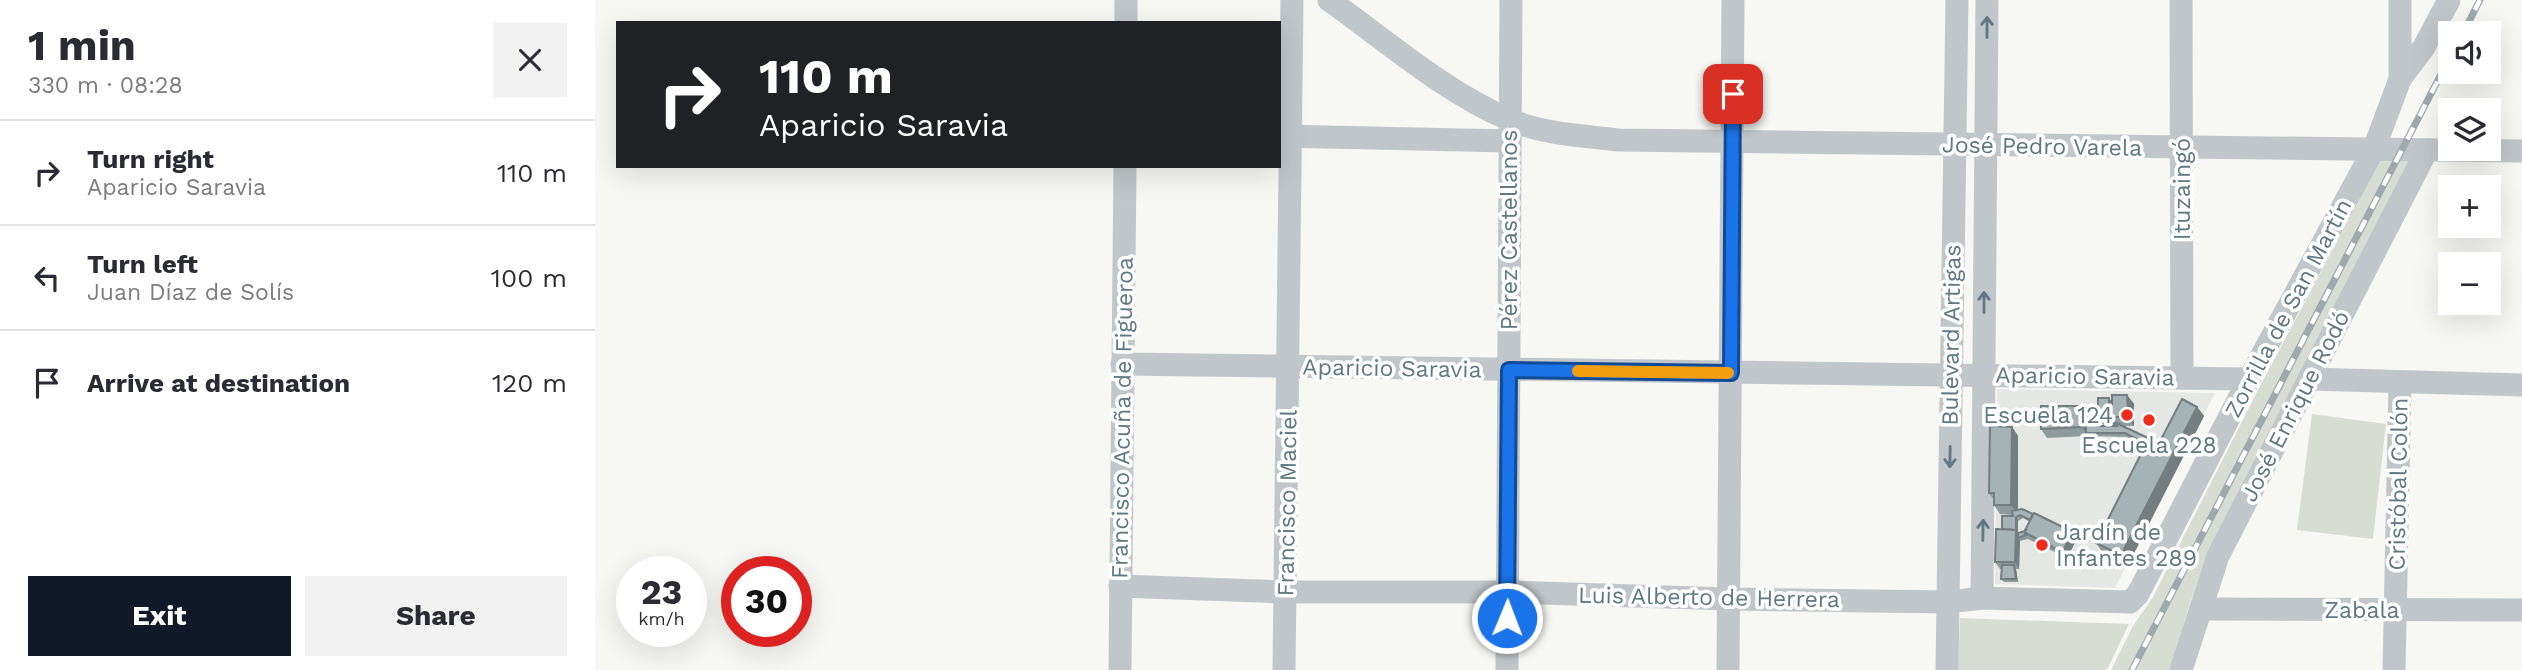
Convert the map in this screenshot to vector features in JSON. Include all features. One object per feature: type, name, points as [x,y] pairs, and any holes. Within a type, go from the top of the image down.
[{"type":"street","points":[[1126,0],[1126,21]]},
{"type":"street","name":"Francisco Maciel","points":[[1284,670],[1289,366],[1285,136],[1292,0]]},
{"type":"street","points":[[1329,0],[1509,130]]},
{"type":"street","name":"Pérez Castellanos","points":[[1507,670],[1511,0]]},
{"type":"street","points":[[1728,670],[1733,0]]},
{"type":"street","name":"Bulevard Artigas","points":[[1947,670],[1957,0]]},
{"type":"street","name":"Bulevard Artigas","points":[[1982,598],[1987,0]]},
{"type":"street","name":"Ituzaingó","points":[[2181,0],[2182,378]]},
{"type":"street","name":"Zorrilla de San Martín","points":[[2130,602],[2139,594],[2249,379],[2374,149],[2400,79],[2400,0]]},
{"type":"street","points":[[2400,79],[2424,47],[2449,0]]},
{"type":"street","points":[[1957,76],[1966,69],[1978,69],[1987,77]]},
{"type":"street","points":[[1285,136],[1509,130]]},
{"type":"street","name":"José Pedro Varela","points":[[1509,130],[1619,141],[2522,151]]},
{"type":"street","name":"José Enrique Rodó","points":[[2181,670],[2218,556],[2427,150]]},
{"type":"street","name":"Francisco Acuña de Figueroa","points":[[1120,670],[1125,168]]},
{"type":"street","points":[[1954,205],[1963,212],[1976,214],[1984,206]]},
{"type":"street","name":"Aparicio Saravia","points":[[1122,364],[2249,379]]},
{"type":"street","points":[[2309,379],[2522,385]]},
{"type":"street","name":"Cristóbal Colón","points":[[2394,670],[2400,382]]},
{"type":"street","name":"Luis Alberto de Herrera","points":[[1120,586],[1285,592],[1508,592],[1729,599],[1948,602],[1982,598],[2130,602]]},
{"type":"street","name":"Zabala","points":[[2199,616],[2522,610]]},
{"type":"street","points":[[2198,670],[2199,616]]},
{"type":"shaded area","points":[[2381,160],[2411,160],[2201,573],[2169,670],[2111,670],[2133,626],[2153,597],[2263,380]]},
{"type":"shaded area","points":[[1997,389],[2215,393],[2115,588],[1995,584]]},
{"type":"shaded area","points":[[2312,414],[2386,424],[2373,539],[2297,530]]},
{"type":"shaded area","points":[[1960,618],[2129,624],[2107,670],[1958,670]]},
{"type":"building","points":[[2112,395],[2127,395],[2128,417],[2112,417]]},
{"type":"building","points":[[2098,398],[2109,398],[2109,416],[2098,416]]},
{"type":"building","points":[[2182,399],[2197,407],[2121,555],[2096,543],[2146,444],[2156,449]]},
{"type":"building","points":[[2041,406],[2082,406],[2082,427],[2041,429]]},
{"type":"building","points":[[2086,414],[2097,414],[2097,426],[2117,426],[2116,423],[2159,443],[2156,449],[2125,433],[2086,433]]},
{"type":"building","points":[[1990,426],[2012,427],[2011,505],[1994,505],[1994,493],[1989,493]]},
{"type":"building","points":[[2022,509],[2033,514],[2030,520],[2020,515],[2016,517],[2016,530],[2002,529],[2002,516],[2013,516],[2012,511]]},
{"type":"building","points":[[2034,513],[2073,532],[2062,552],[2024,532]]},
{"type":"building","points":[[1996,529],[2016,530],[2015,562],[1995,562]]},
{"type":"building","points":[[2025,531],[2026,535],[2018,538],[2018,533]]},
{"type":"building","points":[[2002,565],[2014,565],[2016,579],[2001,579]]},
{"type":"railway","points":[[2469,21],[2480,0]]},
{"type":"railway","points":[[2132,670],[2438,80]]},
{"type":"slow traffic","points":[[1578,371],[1728,373]]},
{"type":"place","name":"Escuela 124","points":[[2127,415]]},
{"type":"place","name":"Escuela 228","points":[[2149,420]]},
{"type":"place","name":"Jardín de Infantes 289","points":[[2042,545]]},
{"type":"route","points":[[1507,618],[1509,370],[1731,373],[1733,94]]}]
